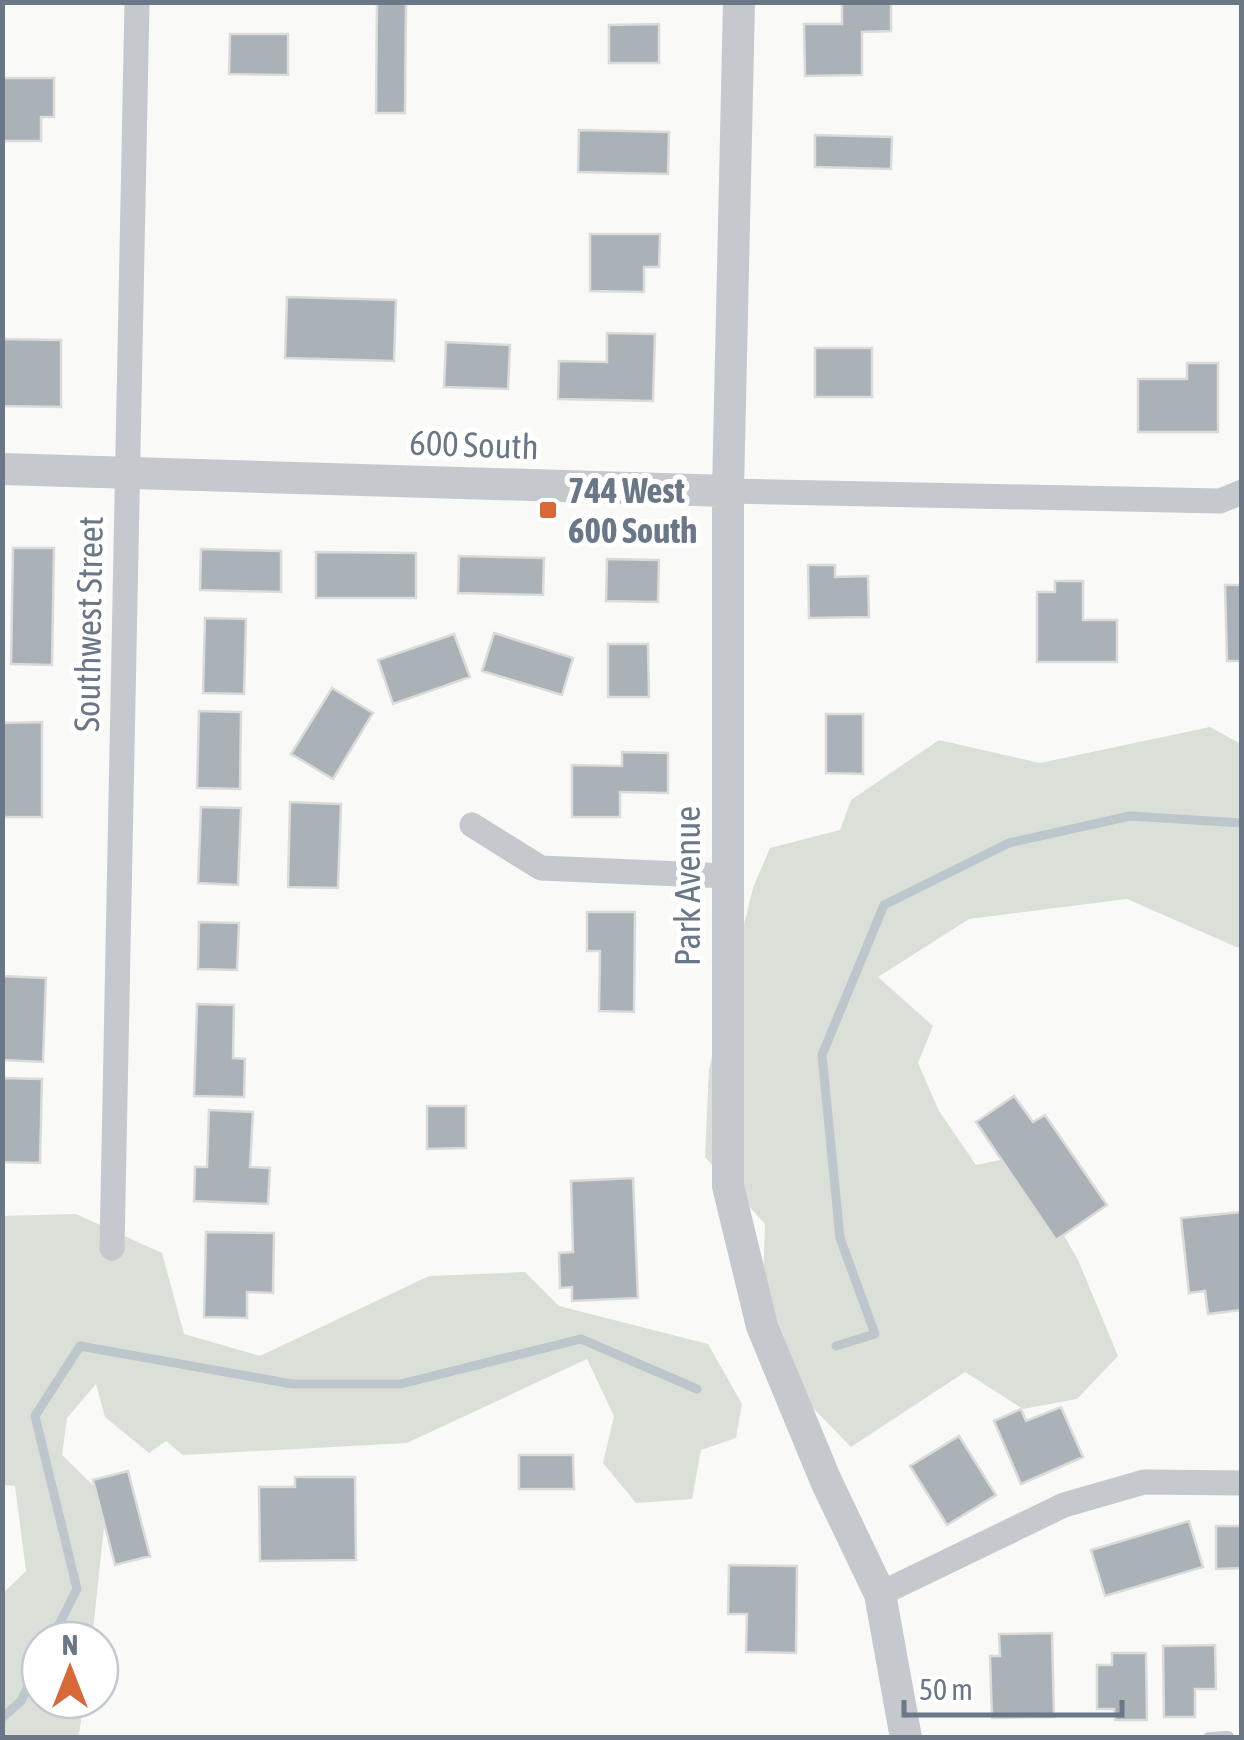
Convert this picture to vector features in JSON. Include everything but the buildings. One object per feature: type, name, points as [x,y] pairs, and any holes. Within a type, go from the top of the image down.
[{"type":"street","name":"Southwest Street","points":[[112,1248],[137,2]]},
{"type":"street","name":"Park Avenue","points":[[739,2],[728,491],[728,1186],[762,1326],[826,1481],[880,1594],[906,1738]]},
{"type":"street","name":"600 South","points":[[2,469],[1220,502],[1242,492]]},
{"type":"street","points":[[472,825],[541,868],[726,876]]},
{"type":"street","points":[[880,1594],[1064,1506],[1144,1482],[1242,1483]]},
{"type":"lane","points":[[1209,1738],[1228,1737]]},
{"type":"shaded area","points":[[1210,727],[1241,744],[1241,949],[1127,899],[969,919],[878,977],[933,1026],[918,1063],[939,1111],[976,1165],[1019,1156],[1078,1260],[1118,1356],[1077,1399],[1023,1409],[965,1372],[851,1447],[812,1407],[763,1285],[765,1224],[705,1157],[709,1069],[753,888],[770,848],[840,830],[851,800],[939,740],[1040,763]]},
{"type":"shaded area","points":[[76,1214],[162,1253],[184,1334],[260,1356],[429,1276],[525,1272],[559,1306],[708,1344],[742,1404],[736,1438],[701,1450],[692,1499],[636,1503],[603,1463],[614,1416],[587,1359],[407,1443],[183,1455],[166,1441],[149,1453],[105,1417],[96,1384],[67,1418],[62,1455],[107,1499],[94,1620],[20,1620],[20,1720],[81,1720],[79,1735],[3,1737],[3,1593],[26,1571],[15,1486],[3,1485],[2,1216]]},
{"type":"waterway","points":[[836,1346],[875,1334],[840,1238],[822,1055],[884,905],[1009,843],[1130,816],[1242,823]]},
{"type":"waterway","points":[[61,1620],[77,1589],[35,1416],[80,1346],[292,1384],[401,1384],[581,1339],[697,1389]]},
{"type":"waterway","points":[[2,1718],[20,1702]]},
{"type":"place","name":"744 West 600 South","points":[[548,510]]}]
